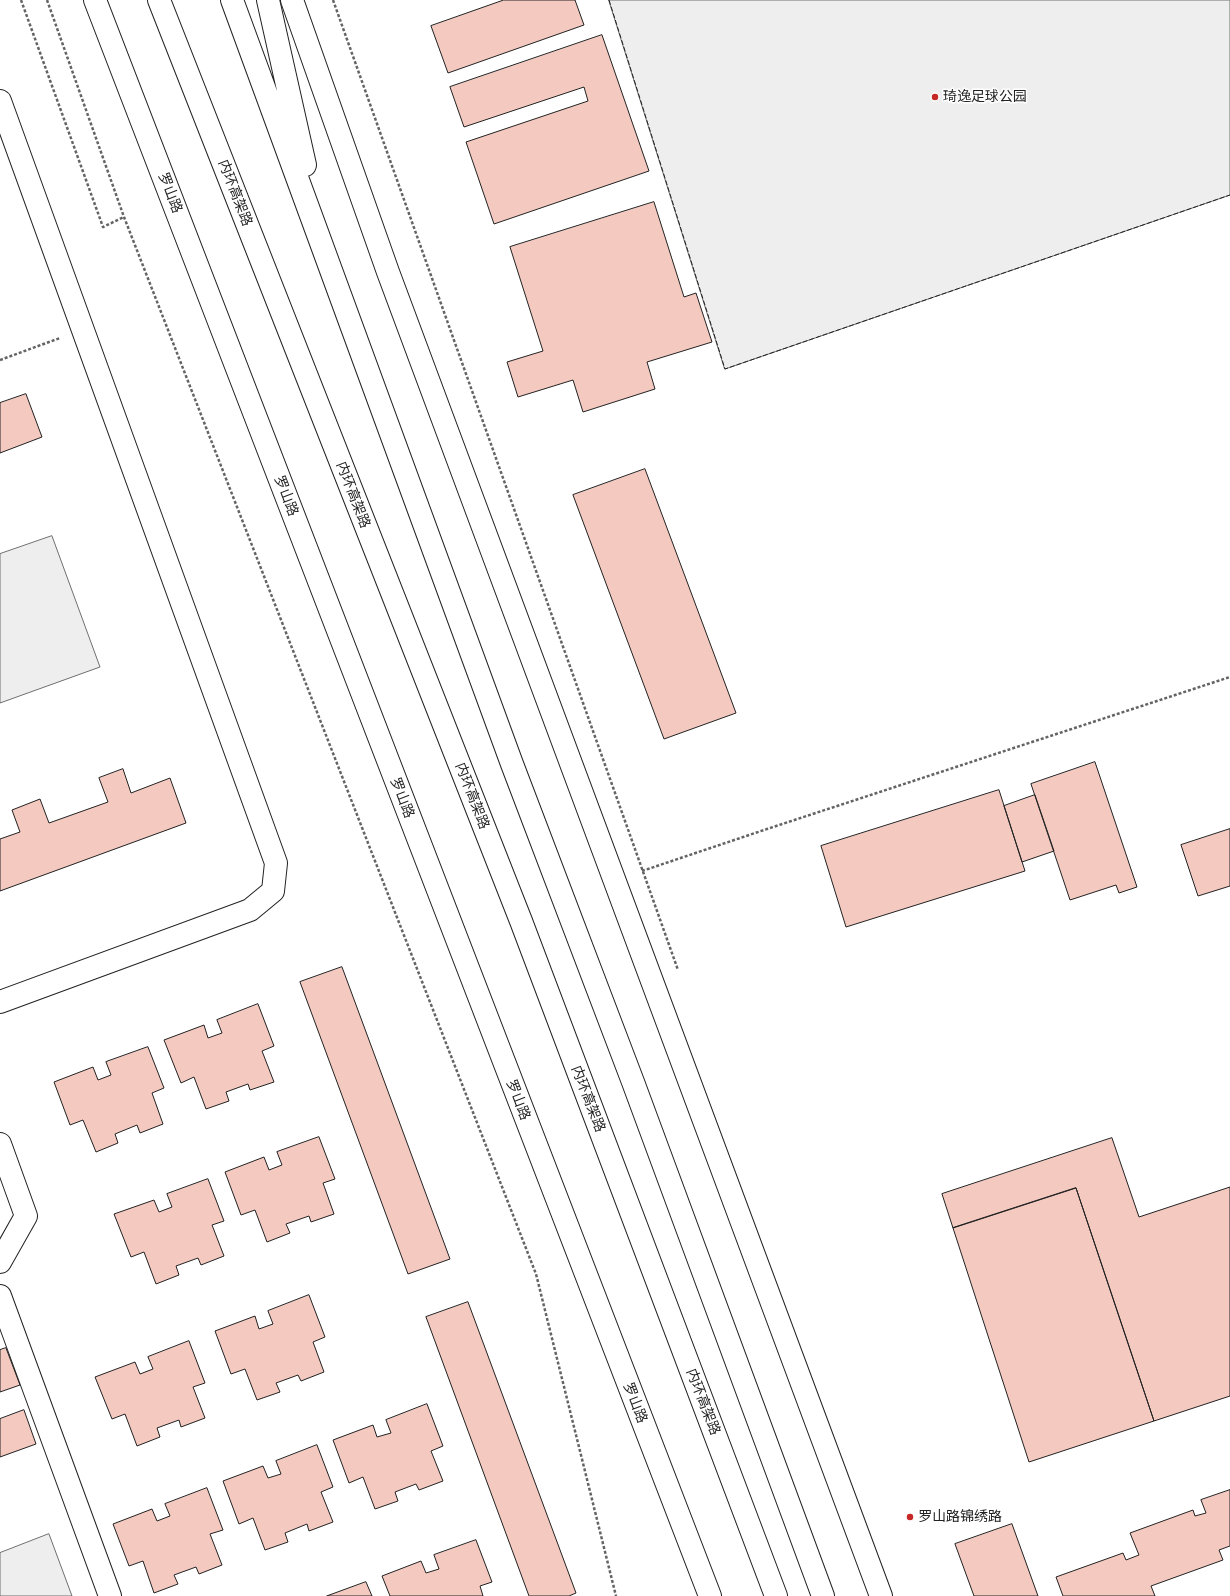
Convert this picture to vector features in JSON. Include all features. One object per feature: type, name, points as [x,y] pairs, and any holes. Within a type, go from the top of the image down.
[{"type":"main road","name":"罗山路","points":[[95,0],[710,1596]]},
{"type":"main road","name":"内环高架路","points":[[159,0],[466,781],[776,1596]]},
{"type":"main road","points":[[232,0],[512,764],[636,1090],[823,1596]]},
{"type":"main road","points":[[268,0],[324,250]]},
{"type":"main road","points":[[292,0],[388,272],[881,1596]]},
{"type":"main road","points":[[0,101],[276,863],[273,892],[250,910],[0,1002]]},
{"type":"main road","points":[[0,1144],[26,1216],[0,1262]]},
{"type":"main road","points":[[0,1296],[110,1596]]},
{"type":"path","points":[[21,0],[103,227],[124,217]]},
{"type":"path","points":[[47,0],[124,217],[536,1274],[616,1596]]},
{"type":"path","points":[[333,0],[680,976]]},
{"type":"path","points":[[0,360],[83,329]]},
{"type":"path","points":[[642,872],[767,829],[1230,677]]},
{"type":"shaded area","name":"琦逸足球公园","points":[[609,0],[1230,0],[1230,195],[725,369]]},
{"type":"shaded area","points":[[52,536],[100,667],[0,703],[0,554]]},
{"type":"shaded area","points":[[49,1534],[72,1596],[0,1596],[0,1553]]},
{"type":"building","points":[[504,0],[575,0],[584,25],[448,73],[431,26]]},
{"type":"building","points":[[602,35],[649,171],[494,224],[466,142],[588,101],[584,87],[464,127],[450,87]]},
{"type":"building","points":[[654,202],[684,297],[696,293],[712,342],[647,362],[655,389],[583,412],[573,380],[518,397],[507,362],[543,351],[510,247]]},
{"type":"building","points":[[26,394],[42,437],[0,453],[0,403]]},
{"type":"building","points":[[645,469],[736,713],[664,739],[573,495]]},
{"type":"building","points":[[1095,762],[1137,887],[1119,893],[1116,885],[1070,900],[1031,784]]},
{"type":"building","points":[[123,769],[131,793],[170,778],[186,823],[0,891],[0,839],[20,832],[12,810],[40,799],[49,823],[108,802],[99,778]]},
{"type":"building","points":[[999,790],[1025,871],[846,927],[821,846]]},
{"type":"building","points":[[1035,795],[1054,851],[1022,862],[1004,806]]},
{"type":"building","points":[[1230,829],[1230,886],[1198,896],[1181,845]]},
{"type":"building","points":[[342,967],[450,1259],[408,1274],[300,982]]},
{"type":"building","points":[[258,1004],[274,1046],[262,1051],[274,1082],[250,1090],[248,1084],[226,1092],[229,1101],[206,1109],[194,1077],[181,1083],[164,1040],[204,1025],[208,1038],[222,1033],[217,1020]]},
{"type":"building","points":[[148,1047],[164,1088],[152,1093],[163,1124],[140,1133],[137,1125],[115,1134],[118,1143],[96,1152],[83,1120],[70,1125],[54,1082],[93,1067],[98,1080],[111,1075],[106,1062]]},
{"type":"building","points":[[319,1137],[335,1179],[323,1183],[334,1214],[311,1222],[309,1216],[286,1224],[290,1233],[267,1242],[255,1210],[241,1215],[225,1172],[264,1157],[269,1170],[282,1165],[277,1152]]},
{"type":"building","points":[[1112,1138],[1139,1217],[1230,1187],[1230,1396],[1154,1421],[1076,1188],[953,1228],[942,1194]]},
{"type":"building","points":[[208,1179],[224,1221],[212,1225],[224,1256],[201,1265],[198,1258],[176,1266],[179,1275],[156,1284],[144,1252],[131,1257],[114,1214],[154,1200],[159,1212],[172,1207],[167,1194]]},
{"type":"building","points":[[1076,1188],[1154,1421],[1029,1462],[953,1228]]},
{"type":"building","points":[[309,1295],[325,1337],[313,1342],[324,1372],[301,1381],[298,1375],[276,1383],[280,1392],[257,1400],[245,1369],[231,1374],[215,1331],[255,1316],[259,1329],[273,1324],[268,1311]]},
{"type":"building","points":[[468,1302],[576,1593],[569,1596],[529,1596],[426,1317]]},
{"type":"building","points":[[189,1341],[205,1383],[193,1387],[205,1418],[181,1427],[179,1420],[157,1428],[160,1437],[137,1446],[125,1414],[112,1419],[95,1377],[135,1362],[140,1374],[153,1369],[148,1357]]},
{"type":"building","points":[[6,1348],[20,1385],[0,1392],[0,1350]]},
{"type":"building","points":[[427,1404],[443,1446],[431,1451],[443,1481],[419,1490],[416,1484],[395,1492],[398,1501],[375,1509],[363,1477],[349,1483],[333,1440],[373,1425],[377,1437],[391,1433],[386,1420]]},
{"type":"building","points":[[24,1410],[36,1444],[0,1457],[0,1419]]},
{"type":"building","points":[[317,1445],[333,1487],[321,1492],[333,1522],[309,1531],[307,1524],[285,1533],[288,1542],[265,1550],[253,1518],[239,1524],[223,1481],[263,1466],[268,1478],[281,1474],[276,1461]]},
{"type":"building","points":[[207,1488],[223,1530],[210,1534],[222,1565],[199,1574],[196,1567],[174,1575],[178,1584],[154,1593],[143,1561],[129,1566],[113,1524],[152,1509],[157,1521],[170,1516],[165,1504]]},
{"type":"building","points":[[1230,1490],[1230,1546],[1219,1550],[1223,1560],[1151,1586],[1155,1596],[1063,1596],[1056,1577],[1123,1553],[1126,1560],[1139,1555],[1130,1533],[1193,1510],[1195,1516],[1206,1513],[1201,1500]]},
{"type":"building","points":[[1012,1524],[1038,1596],[974,1596],[955,1544]]},
{"type":"building","points":[[476,1540],[492,1582],[480,1586],[483,1596],[390,1596],[382,1576],[421,1561],[426,1573],[439,1569],[434,1555]]},
{"type":"building","points":[[366,1582],[372,1596],[327,1596]]},
{"type":"fence","points":[[609,0],[725,369],[1230,195]]},
{"type":"place","name":"琦逸足球公园","points":[[935,97]]},
{"type":"place","name":"罗山路锦绣路","points":[[910,1517]]}]
